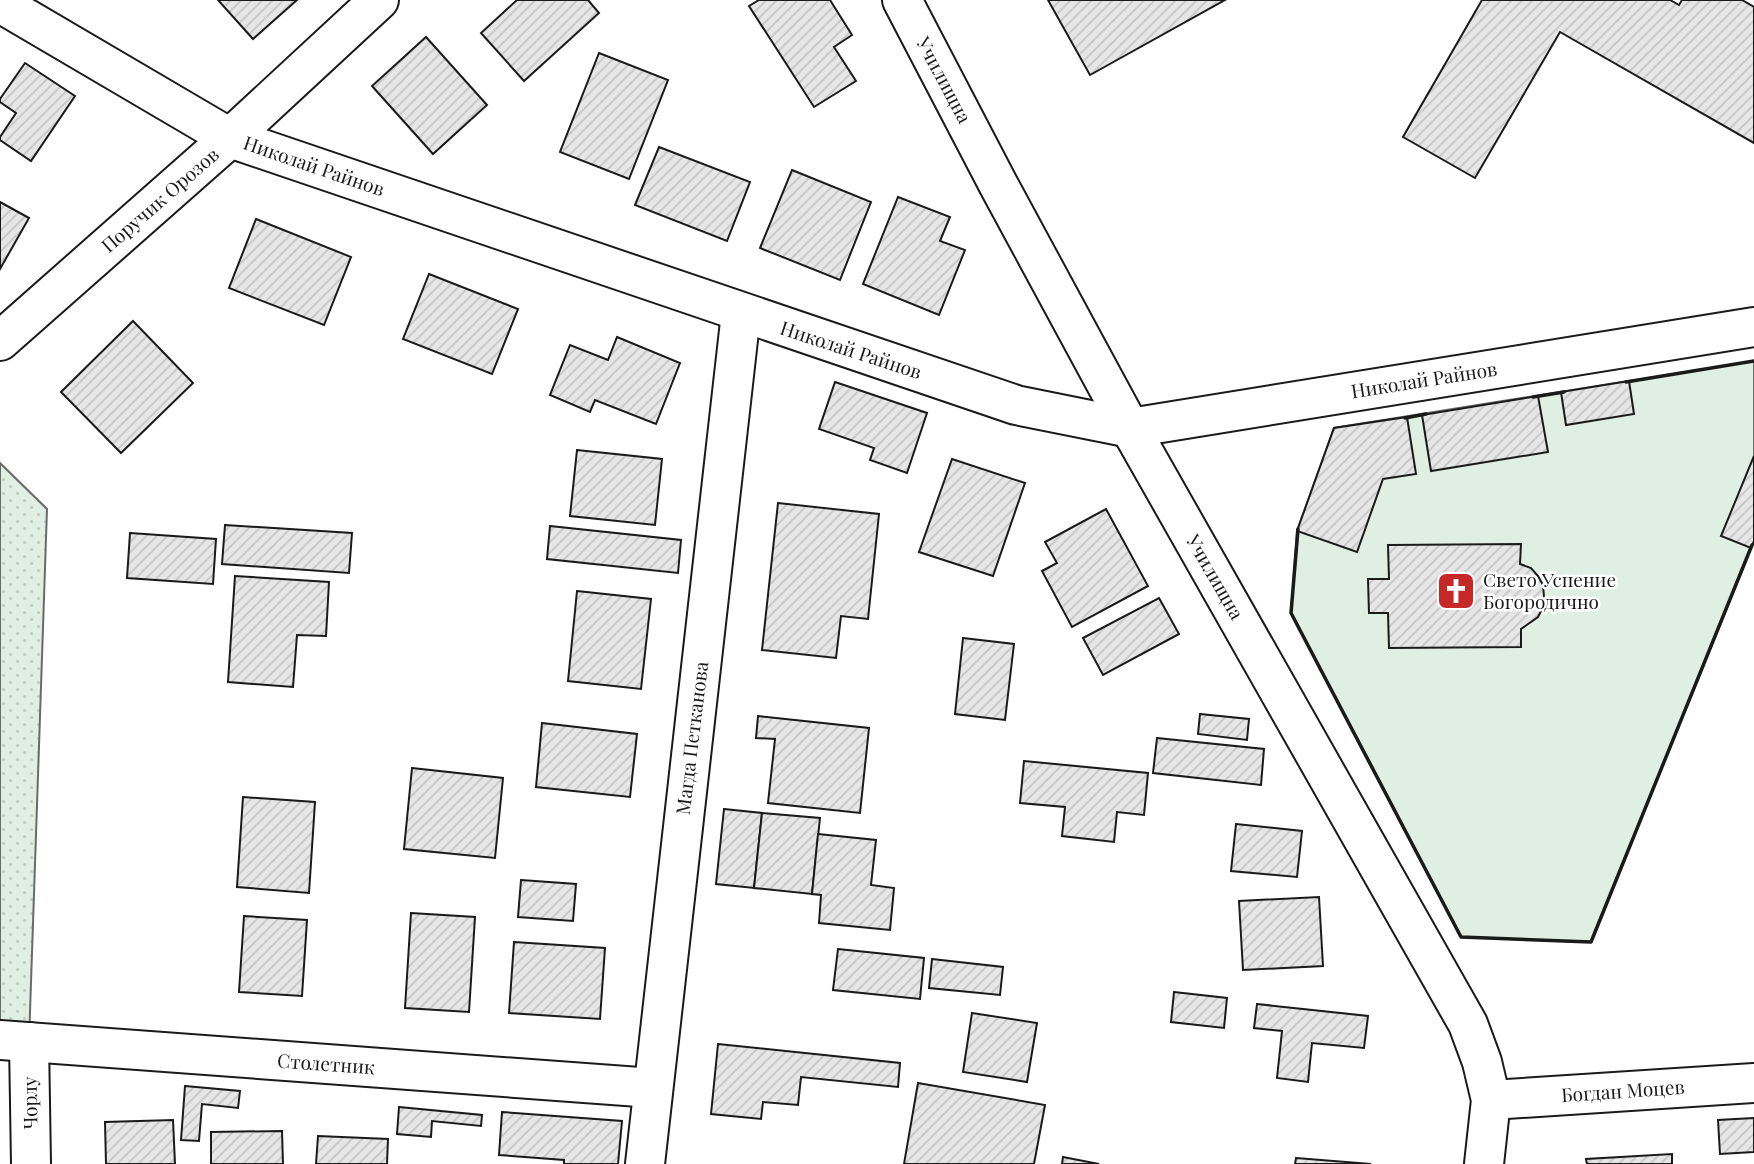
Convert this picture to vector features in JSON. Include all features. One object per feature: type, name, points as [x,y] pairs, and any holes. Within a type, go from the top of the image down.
[{"type":"street","name":"Поручик Орозов","points":[[0,341],[230,138],[379,0]]},
{"type":"street","name":"Училищна","points":[[902,0],[1130,428],[1468,1024],[1482,1062],[1491,1100],[1484,1164]]},
{"type":"street","name":"Николай Райнов","points":[[0,4],[230,138],[1016,405],[1130,428],[1754,327]]},
{"type":"street","name":"Магда Петканова","points":[[645,1164],[741,313]]},
{"type":"street","name":"Столетник","points":[[15,1041],[653,1088]]},
{"type":"street","name":"Чорлу","points":[[15,1041],[31,1164]]},
{"type":"street","name":"Богдан Моцев","points":[[1491,1100],[1754,1083]]},
{"type":"green space","points":[[1754,361],[1754,541],[1591,942],[1461,937],[1291,613],[1297,531],[1334,428]]},
{"type":"green space","points":[[0,463],[47,509],[29,1042],[0,1040]]},
{"type":"building","points":[[218,0],[297,0],[253,39]]},
{"type":"building","points":[[517,0],[588,0],[599,13],[524,81],[481,33]]},
{"type":"building","points":[[759,0],[830,0],[852,35],[834,47],[856,81],[814,107],[749,6]]},
{"type":"building","points":[[1048,0],[1225,0],[1090,75]]},
{"type":"building","points":[[1482,0],[1670,0],[1679,5],[1682,0],[1742,0],[1754,7],[1754,143],[1560,32],[1475,178],[1403,137]]},
{"type":"building","points":[[426,37],[487,105],[433,154],[372,86]]},
{"type":"building","points":[[599,53],[668,80],[629,179],[560,152]]},
{"type":"building","points":[[25,63],[75,96],[31,161],[0,140],[16,113],[0,102],[0,99]]},
{"type":"building","points":[[659,147],[750,182],[727,241],[635,205]]},
{"type":"building","points":[[792,170],[871,202],[840,280],[760,248]]},
{"type":"building","points":[[898,197],[950,217],[940,241],[965,250],[939,315],[863,284]]},
{"type":"building","points":[[0,202],[29,218],[0,269]]},
{"type":"building","points":[[256,219],[351,257],[324,325],[229,288]]},
{"type":"building","points":[[429,274],[518,309],[492,374],[403,339]]},
{"type":"building","points":[[133,321],[193,383],[121,453],[61,392]]},
{"type":"building","points":[[617,337],[680,363],[656,424],[595,400],[590,412],[550,395],[570,345],[608,360]]},
{"type":"building","points":[[1629,381],[1634,414],[1566,425],[1561,392]]},
{"type":"building","points":[[835,382],[927,413],[907,473],[870,460],[874,448],[819,429]]},
{"type":"building","points":[[1538,396],[1548,452],[1431,471],[1422,415]]},
{"type":"building","points":[[1407,417],[1416,474],[1383,479],[1357,552],[1297,531],[1334,428]]},
{"type":"building","points":[[577,450],[662,459],[655,525],[570,516]]},
{"type":"building","points":[[1754,456],[1754,541],[1751,548],[1721,536]]},
{"type":"building","points":[[952,459],[1025,483],[993,576],[919,552]]},
{"type":"building","points":[[778,503],[879,514],[868,619],[841,616],[836,658],[762,650]]},
{"type":"building","points":[[1106,509],[1148,586],[1072,627],[1042,571],[1057,563],[1045,542]]},
{"type":"building","points":[[225,525],[352,533],[349,573],[222,564]]},
{"type":"building","points":[[550,526],[681,540],[678,573],[547,559]]},
{"type":"building","points":[[130,533],[216,539],[213,584],[127,578]]},
{"type":"building","name":"Свето Успение Богородично","points":[[1521,544],[1520,564],[1531,568],[1538,576],[1543,585],[1544,597],[1538,617],[1521,629],[1521,647],[1389,648],[1388,613],[1369,613],[1368,579],[1389,579],[1388,545]]},
{"type":"building","points":[[235,576],[329,582],[326,636],[297,635],[293,687],[228,682]]},
{"type":"building","points":[[577,591],[651,599],[641,689],[568,681]]},
{"type":"building","points":[[1159,598],[1179,634],[1103,675],[1083,638]]},
{"type":"building","points":[[963,638],[1014,644],[1005,720],[955,714]]},
{"type":"building","points":[[1200,714],[1249,719],[1247,740],[1198,734]]},
{"type":"building","points":[[758,716],[869,728],[860,813],[768,803],[775,739],[756,738]]},
{"type":"building","points":[[542,723],[637,734],[630,797],[536,787]]},
{"type":"building","points":[[1157,738],[1264,749],[1261,785],[1153,773]]},
{"type":"building","points":[[1024,761],[1148,773],[1144,815],[1117,812],[1114,842],[1062,836],[1065,807],[1020,803]]},
{"type":"building","points":[[412,768],[503,778],[495,858],[404,849]]},
{"type":"building","points":[[243,797],[315,802],[309,893],[237,887]]},
{"type":"building","points":[[724,809],[762,813],[754,888],[716,884]]},
{"type":"building","points":[[762,813],[820,818],[812,894],[754,888]]},
{"type":"building","points":[[1236,824],[1302,831],[1297,877],[1231,871]]},
{"type":"building","points":[[818,834],[876,840],[871,885],[894,888],[890,930],[819,923],[821,895],[812,894]]},
{"type":"building","points":[[521,880],[576,884],[573,921],[518,917]]},
{"type":"building","points":[[1319,897],[1323,966],[1243,970],[1239,901]]},
{"type":"building","points":[[411,913],[475,917],[469,1012],[405,1008]]},
{"type":"building","points":[[244,916],[307,920],[302,996],[239,992]]},
{"type":"building","points":[[514,942],[605,948],[600,1019],[509,1013]]},
{"type":"building","points":[[838,949],[924,958],[920,999],[833,990]]},
{"type":"building","points":[[932,959],[1003,967],[1000,995],[929,988]]},
{"type":"building","points":[[1174,992],[1227,998],[1224,1028],[1171,1022]]},
{"type":"building","points":[[1257,1004],[1368,1016],[1364,1048],[1312,1043],[1308,1082],[1277,1078],[1282,1031],[1254,1028]]},
{"type":"building","points":[[972,1013],[1037,1023],[1027,1082],[963,1072]]},
{"type":"building","points":[[718,1044],[900,1063],[898,1087],[801,1077],[798,1105],[763,1102],[761,1119],[711,1114]]},
{"type":"building","points":[[918,1083],[1045,1105],[1034,1164],[904,1164]]},
{"type":"building","points":[[185,1086],[240,1091],[238,1108],[202,1104],[199,1141],[181,1140]]},
{"type":"building","points":[[399,1107],[482,1115],[481,1126],[432,1121],[431,1137],[397,1134]]},
{"type":"building","points":[[502,1112],[622,1121],[618,1164],[564,1164],[564,1160],[499,1155]]},
{"type":"building","points":[[1754,1118],[1754,1152],[1720,1154],[1718,1120]]},
{"type":"building","points":[[173,1120],[175,1164],[106,1164],[105,1122]]},
{"type":"building","points":[[282,1131],[283,1164],[211,1164],[211,1132]]},
{"type":"building","points":[[318,1136],[388,1139],[387,1164],[316,1164]]},
{"type":"building","points":[[1672,1154],[1672,1164],[1587,1164],[1586,1159]]},
{"type":"building","points":[[1063,1157],[1099,1164],[1062,1164]]},
{"type":"building","points":[[1296,1158],[1371,1164],[1295,1164]]},
{"type":"wall","points":[[1626,382],[1754,361]]},
{"type":"wall","points":[[1533,397],[1564,392]]},
{"type":"wall","points":[[1405,418],[1426,414]]},
{"type":"wall","points":[[1298,529],[1291,613],[1461,937],[1591,942],[1752,545]]},
{"type":"place","name":"Свето Успение Богородично","points":[[1456,591]]}]
